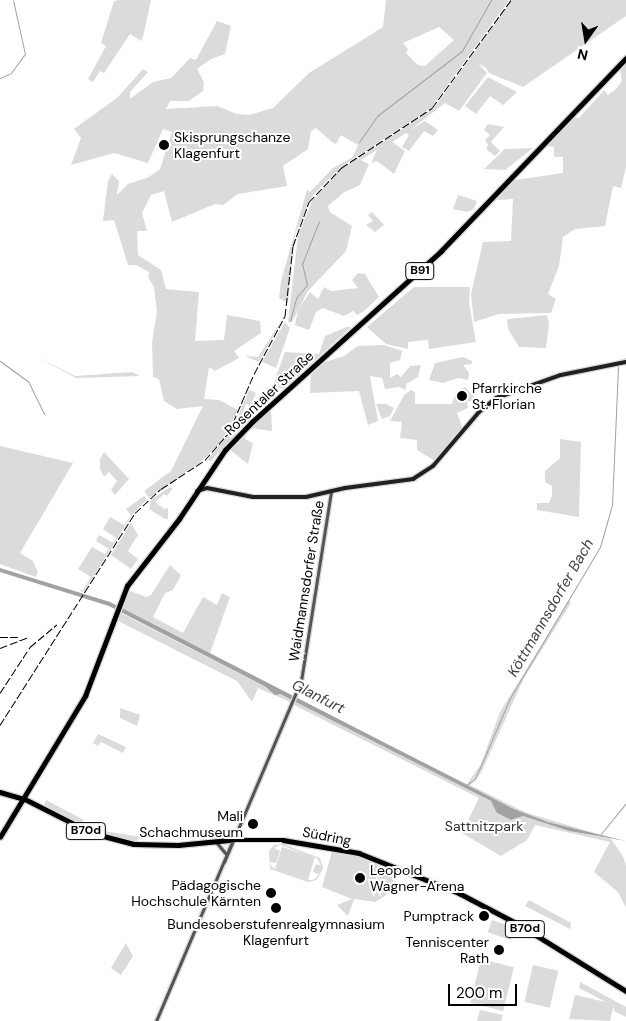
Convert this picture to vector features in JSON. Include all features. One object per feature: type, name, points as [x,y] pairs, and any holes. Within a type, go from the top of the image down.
[{"type":"main road","name":"Rosentaler Straße","points":[[0,837],[25,799],[86,694],[118,605],[133,575],[242,431],[460,234],[520,166],[626,58]]},
{"type":"main road","points":[[197,491],[207,488],[264,498],[306,497],[418,477],[433,466],[479,412],[496,398],[561,376],[626,362]]},
{"type":"main road","points":[[202,483],[207,488]]},
{"type":"main road","points":[[202,483],[215,489]]},
{"type":"main road","name":"Südring","points":[[0,792],[25,799],[80,828],[124,842],[170,846],[233,840],[314,843],[397,866],[496,912],[626,991]]},
{"type":"street","name":"Waidmannsdorfer Straße","points":[[156,1021],[296,696],[307,658],[331,492]]},
{"type":"street","name":"Waidmannsdorfer Straße","points":[[224,862],[233,840]]},
{"type":"street","points":[[216,841],[226,854]]},
{"type":"green space","points":[[151,0],[143,37],[141,41],[130,34],[104,73],[100,71],[93,82],[88,79],[106,46],[101,43],[114,1]]},
{"type":"green space","points":[[386,0],[509,0],[431,108],[341,167],[313,195],[295,234],[288,303],[279,298],[281,281],[307,190],[310,192],[333,168],[353,157],[358,145],[341,135],[336,144],[316,128],[311,131],[308,149],[283,166],[287,186],[238,194],[223,205],[215,204],[172,222],[164,191],[151,195],[142,213],[147,231],[137,231],[138,255],[161,270],[166,289],[199,292],[195,341],[224,340],[227,315],[260,321],[261,333],[234,351],[239,358],[215,371],[209,367],[204,399],[219,400],[238,410],[221,442],[202,461],[149,498],[144,491],[171,471],[203,406],[177,409],[164,401],[159,379],[153,377],[152,342],[157,312],[154,287],[148,277],[149,272],[136,265],[128,265],[114,220],[103,221],[108,181],[112,174],[119,181],[117,195],[128,184],[149,177],[160,169],[172,132],[163,129],[148,163],[114,153],[71,165],[81,138],[74,129],[118,97],[143,69],[148,72],[130,92],[130,99],[153,82],[171,78],[190,58],[196,60],[217,21],[231,26],[225,54],[211,59],[197,69],[204,82],[203,91],[189,101],[170,101],[166,109],[217,106],[237,114],[249,115],[273,108],[309,73],[383,27]],"holes":[[[439,27],[454,40],[425,66],[418,65],[406,53],[408,49],[403,43]]]},
{"type":"green space","points":[[512,0],[626,0],[626,16],[523,87],[489,73],[486,68],[478,63],[487,73],[459,111],[445,103],[410,130],[425,121],[438,130],[433,136],[424,131],[409,151],[402,147],[409,135],[406,133],[392,142],[405,151],[394,174],[377,161],[371,163],[377,150],[361,160],[369,164],[360,185],[343,193],[328,206],[330,212],[352,226],[346,251],[308,291],[292,322],[288,322],[298,236],[312,201],[337,172],[434,108]]},
{"type":"green space","points":[[626,63],[626,167],[621,188],[613,186],[605,226],[575,229],[563,237],[559,266],[548,294],[556,299],[551,313],[499,314],[474,322],[471,294],[483,242],[511,241],[513,199],[496,200],[515,180],[563,173],[563,157],[554,157],[554,147],[545,146],[575,117],[579,118],[604,90],[608,95],[615,90],[622,81],[620,70]]},
{"type":"green space","points":[[488,77],[517,92],[503,105],[490,96],[476,114],[465,106]]},
{"type":"green space","points":[[488,124],[504,127],[491,142],[500,151],[495,156],[486,149],[488,145],[485,140],[490,135],[484,130]]},
{"type":"green space","points":[[533,148],[505,170],[484,169],[505,149]]},
{"type":"green space","points":[[458,195],[477,201],[474,209],[467,212],[453,209]]},
{"type":"green space","points":[[372,212],[384,225],[375,232],[366,225],[373,221],[368,215]]},
{"type":"green space","points":[[358,273],[365,274],[379,297],[364,311],[357,315],[353,311],[344,316],[323,308],[316,312],[309,330],[295,325],[298,310],[310,292],[318,299],[324,287],[331,291],[358,288],[352,280]]},
{"type":"green space","points":[[414,287],[470,287],[469,303],[476,342],[429,349],[428,340],[408,342],[408,349],[386,344],[367,327]]},
{"type":"green space","points":[[547,315],[549,323],[546,348],[519,347],[508,329],[507,319]]},
{"type":"green space","points":[[283,318],[259,362],[245,356],[258,357]]},
{"type":"green space","points":[[285,322],[290,328],[276,368],[262,362]]},
{"type":"green space","points":[[351,327],[284,389],[273,385],[285,352],[319,354],[325,336]]},
{"type":"green space","points":[[384,345],[402,351],[400,360],[390,363],[390,378],[397,374],[401,377],[410,366],[421,365],[418,377],[406,384],[406,390],[399,387],[385,389],[382,378],[370,376],[378,421],[368,425],[359,391],[310,393],[311,375],[325,362],[344,356],[358,346]]},
{"type":"green space","points":[[35,356],[75,376],[132,372],[140,376],[76,378]]},
{"type":"green space","points":[[463,357],[472,361],[472,364],[463,365],[469,373],[468,380],[458,378],[443,383],[429,380],[435,363]]},
{"type":"green space","points":[[465,387],[476,399],[473,402],[467,401],[468,408],[457,413],[463,429],[435,461],[417,450],[417,440],[400,438],[402,422],[390,421],[404,395],[411,390],[415,392],[415,404],[452,404],[456,392]]},
{"type":"green space","points":[[249,390],[256,393],[253,400],[258,402],[253,407],[246,404],[241,417],[245,419],[253,410],[256,413],[210,462],[208,459],[232,430]]},
{"type":"green space","points":[[376,404],[386,404],[394,408],[390,416],[382,419]]},
{"type":"green space","points":[[271,409],[272,431],[250,428]]},
{"type":"green space","points":[[246,432],[245,439],[253,443],[248,464],[229,449]]},
{"type":"green space","points":[[560,439],[581,442],[579,517],[537,510],[537,503],[549,503],[552,496],[552,486],[545,482],[545,471],[560,458]]},
{"type":"green space","points":[[0,446],[73,463],[20,553],[33,561],[38,572],[36,577],[0,564]]},
{"type":"green space","points":[[104,452],[129,479],[115,495],[111,490],[117,481],[109,472],[104,477],[100,469],[100,459]]},
{"type":"green space","points":[[170,487],[173,488],[167,496],[164,494],[155,502],[164,509],[168,508],[168,519],[165,519],[149,509],[151,500]]},
{"type":"green space","points":[[144,496],[147,499],[132,515],[84,592],[79,590],[83,590],[91,577],[78,569],[92,547],[105,554],[109,549],[96,541],[99,535],[113,543],[116,538],[103,529],[110,517],[124,525],[131,515],[126,509]]},
{"type":"green space","points":[[131,523],[138,535],[128,551],[138,559],[131,569],[111,555]]},
{"type":"green space","points":[[170,565],[181,575],[173,590],[165,593],[153,617],[183,633],[203,597],[217,605],[222,593],[230,597],[210,653],[120,609],[130,591],[146,597],[151,595]]},
{"type":"green space","points":[[569,600],[571,603],[524,678],[481,773],[470,785],[527,813],[598,834],[548,822],[514,809],[296,699],[467,784],[481,764],[500,712]]},
{"type":"green space","points":[[119,612],[291,700],[290,702],[258,688],[252,702],[237,681],[116,620]]},
{"type":"green space","name":"Sattnitzpark","points":[[294,701],[491,801],[499,814],[511,820],[523,816],[569,831],[611,839],[623,856],[626,866],[626,908],[618,892],[594,872],[610,842],[535,825],[527,840],[501,856],[462,833],[479,798],[292,704]]},
{"type":"green space","points":[[120,708],[140,715],[137,726],[120,718]]},
{"type":"green space","points":[[98,734],[126,747],[123,753],[101,742],[98,746],[93,743]]},
{"type":"green space","points":[[46,800],[84,820],[79,825],[44,805]]},
{"type":"green space","points":[[84,824],[104,831],[141,837],[137,841],[124,840],[93,831],[85,827]]},
{"type":"green space","points":[[283,844],[320,858],[323,868],[317,880],[308,882],[270,869],[270,863],[275,869],[282,847],[309,855],[280,845],[274,848],[280,851],[276,863],[270,862],[269,851],[274,845]],"holes":[[[315,857],[321,866],[316,864],[313,872],[318,874],[321,867],[317,877],[313,880],[308,880]]]},
{"type":"green space","name":"Leopold Wagner-Arena","points":[[333,848],[400,869],[385,896],[375,902],[354,899],[348,916],[337,905],[352,899],[322,887]]},
{"type":"green space","points":[[529,900],[571,923],[570,929],[525,906]]},
{"type":"green space","points":[[492,920],[515,928],[510,940],[488,932]]},
{"type":"green space","points":[[126,943],[133,956],[121,975],[111,968]]},
{"type":"green space","points":[[481,959],[514,967],[503,1011],[470,1003]]},
{"type":"green space","points":[[533,965],[558,971],[550,1008],[524,1002]]},
{"type":"green space","points":[[580,982],[626,1007],[626,1017],[614,1011],[614,1005],[610,1021],[569,1019],[575,995],[606,1002],[579,988]]},
{"type":"green space","points":[[480,1010],[503,1015],[501,1021],[477,1021]]},
{"type":"shaded area","name":"Glanfurt","points":[[0,568],[110,602],[514,809],[548,822],[626,841],[569,831],[523,816],[511,820],[497,813],[491,801],[280,694],[275,695],[266,687],[109,606],[0,572]]},
{"type":"waterway","points":[[0,78],[11,73],[25,54],[13,0]]},
{"type":"waterway","points":[[359,142],[377,116],[462,51],[491,0]]},
{"type":"waterway","points":[[290,321],[296,298],[307,285],[302,264],[319,221]]},
{"type":"waterway","name":"Köttmannsdorfer Bach","points":[[620,360],[626,358]]},
{"type":"waterway","points":[[0,361],[28,381],[44,414]]},
{"type":"waterway","name":"Köttmannsdorfer Bach","points":[[465,786],[475,779],[510,698],[600,547],[612,505],[618,366]]},
{"type":"waterway","points":[[600,835],[626,803]]},
{"type":"railway","points":[[0,725],[135,513],[161,489],[205,460],[229,432],[254,374],[285,316],[293,246],[309,202],[341,168],[432,108],[511,0]]},
{"type":"railway","points":[[0,693],[30,647],[57,624]]},
{"type":"railway","points":[[0,637],[19,637]]},
{"type":"railway","points":[[0,648],[28,637]]},
{"type":"place","name":"Skisprungschanze Klagenfurt","points":[[164,145]]},
{"type":"place","name":"Pfarrkirche St. Florian","points":[[462,396]]},
{"type":"place","name":"Mali Schachmuseum","points":[[253,824]]},
{"type":"place","name":"Leopold Wagner-Arena","points":[[360,878]]},
{"type":"place","name":"Pädagogische Hochschule Kärnten","points":[[271,893]]},
{"type":"place","name":"Bundesoberstufenrealgymnasium Klagenfurt","points":[[276,908]]},
{"type":"place","name":"Pumptrack","points":[[484,916]]},
{"type":"place","name":"Tenniscenter Rath","points":[[499,950]]}]
